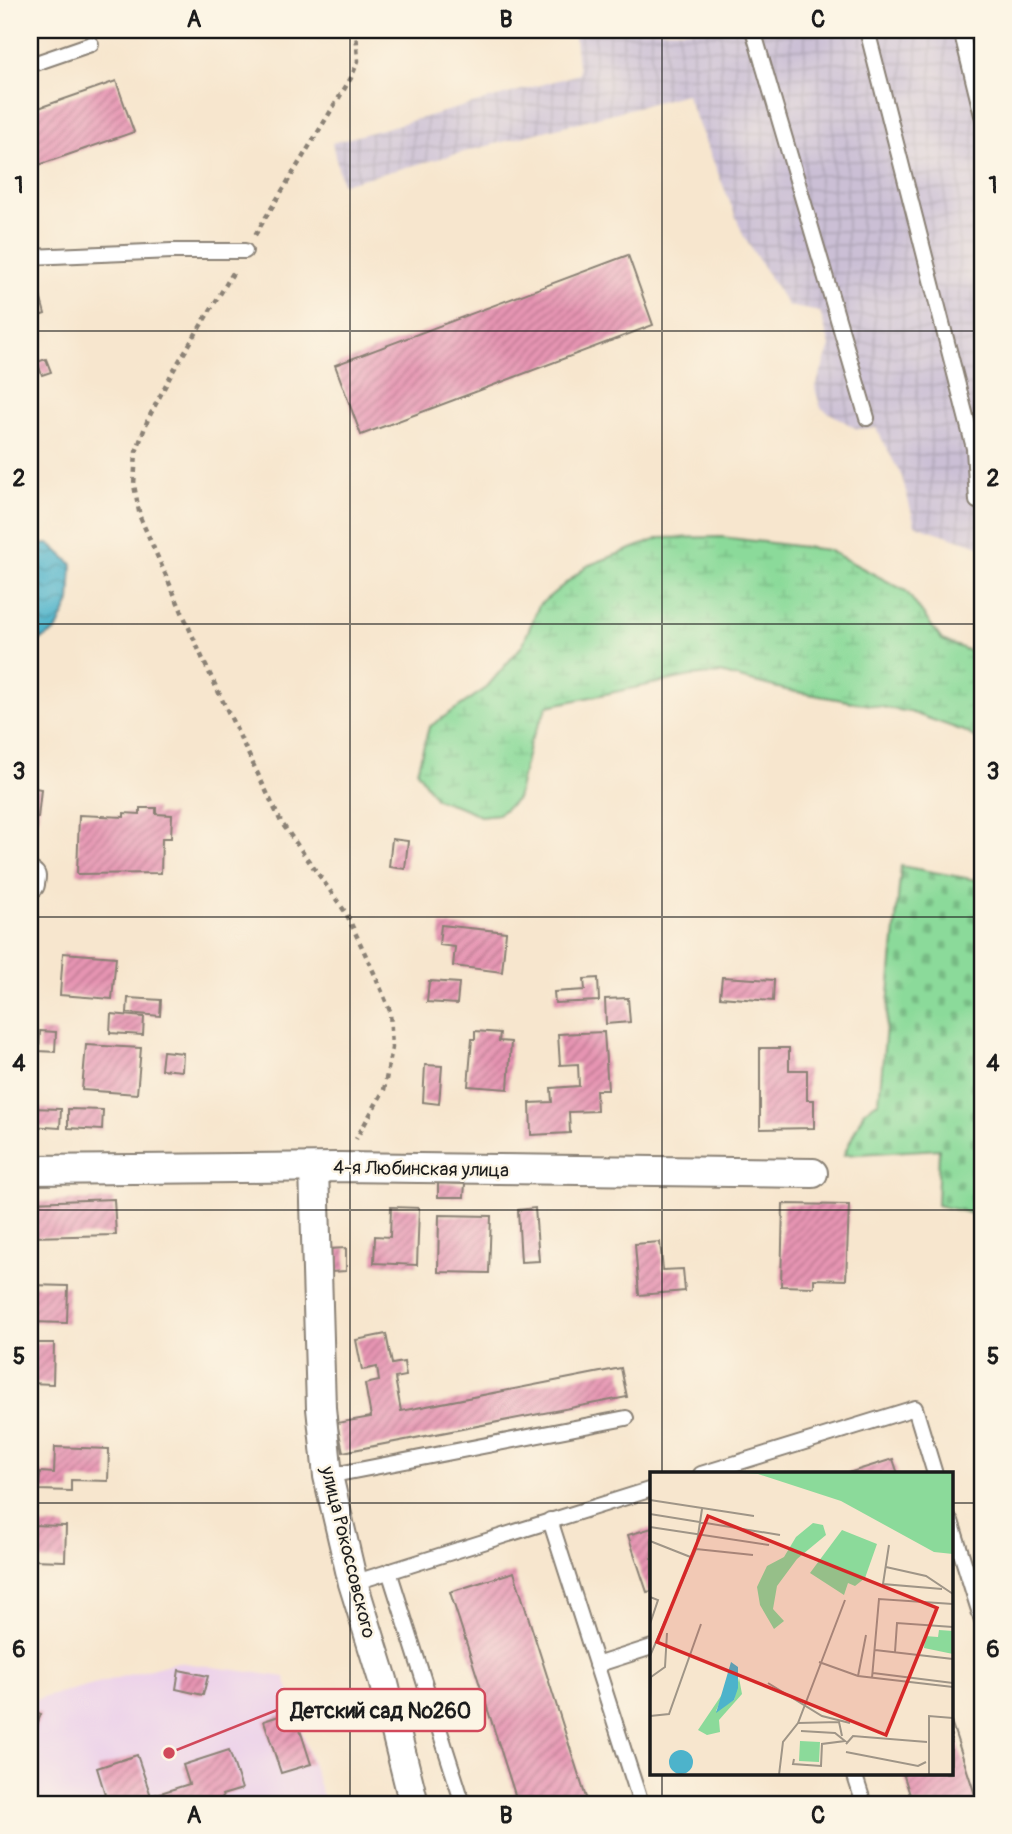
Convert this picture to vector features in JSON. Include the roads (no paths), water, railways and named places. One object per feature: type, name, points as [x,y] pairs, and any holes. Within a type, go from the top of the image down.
[{"type":"street","name":"4-я Любинская улица","points":[[30,1170],[327,1167],[813,1174]]},
{"type":"street","name":"улица Рокоссовского","points":[[327,1167],[321,1408],[328,1476],[353,1583],[383,1680],[414,1804]]},
{"type":"lane","points":[[753,30],[867,418]]},
{"type":"lane","points":[[867,30],[974,448],[977,500]]},
{"type":"lane","points":[[961,30],[982,115]]},
{"type":"lane","points":[[30,65],[91,44]]},
{"type":"lane","points":[[30,257],[246,251]]},
{"type":"lane","points":[[707,1472],[915,1408],[934,1472]]},
{"type":"lane","points":[[328,1476],[626,1418]]},
{"type":"lane","points":[[353,1583],[650,1490]]},
{"type":"lane","points":[[550,1520],[641,1804]]},
{"type":"lane","points":[[953,1527],[982,1620]]},
{"type":"lane","points":[[389,1571],[463,1804]]},
{"type":"lane","points":[[596,1665],[650,1648]]},
{"type":"lane","points":[[854,1774],[864,1804]]},
{"type":"water","points":[[50,544],[72,564],[70,602],[56,631],[30,646],[30,545]]},
{"type":"place","name":"Детский сад №260","points":[[169,1753]]}]
